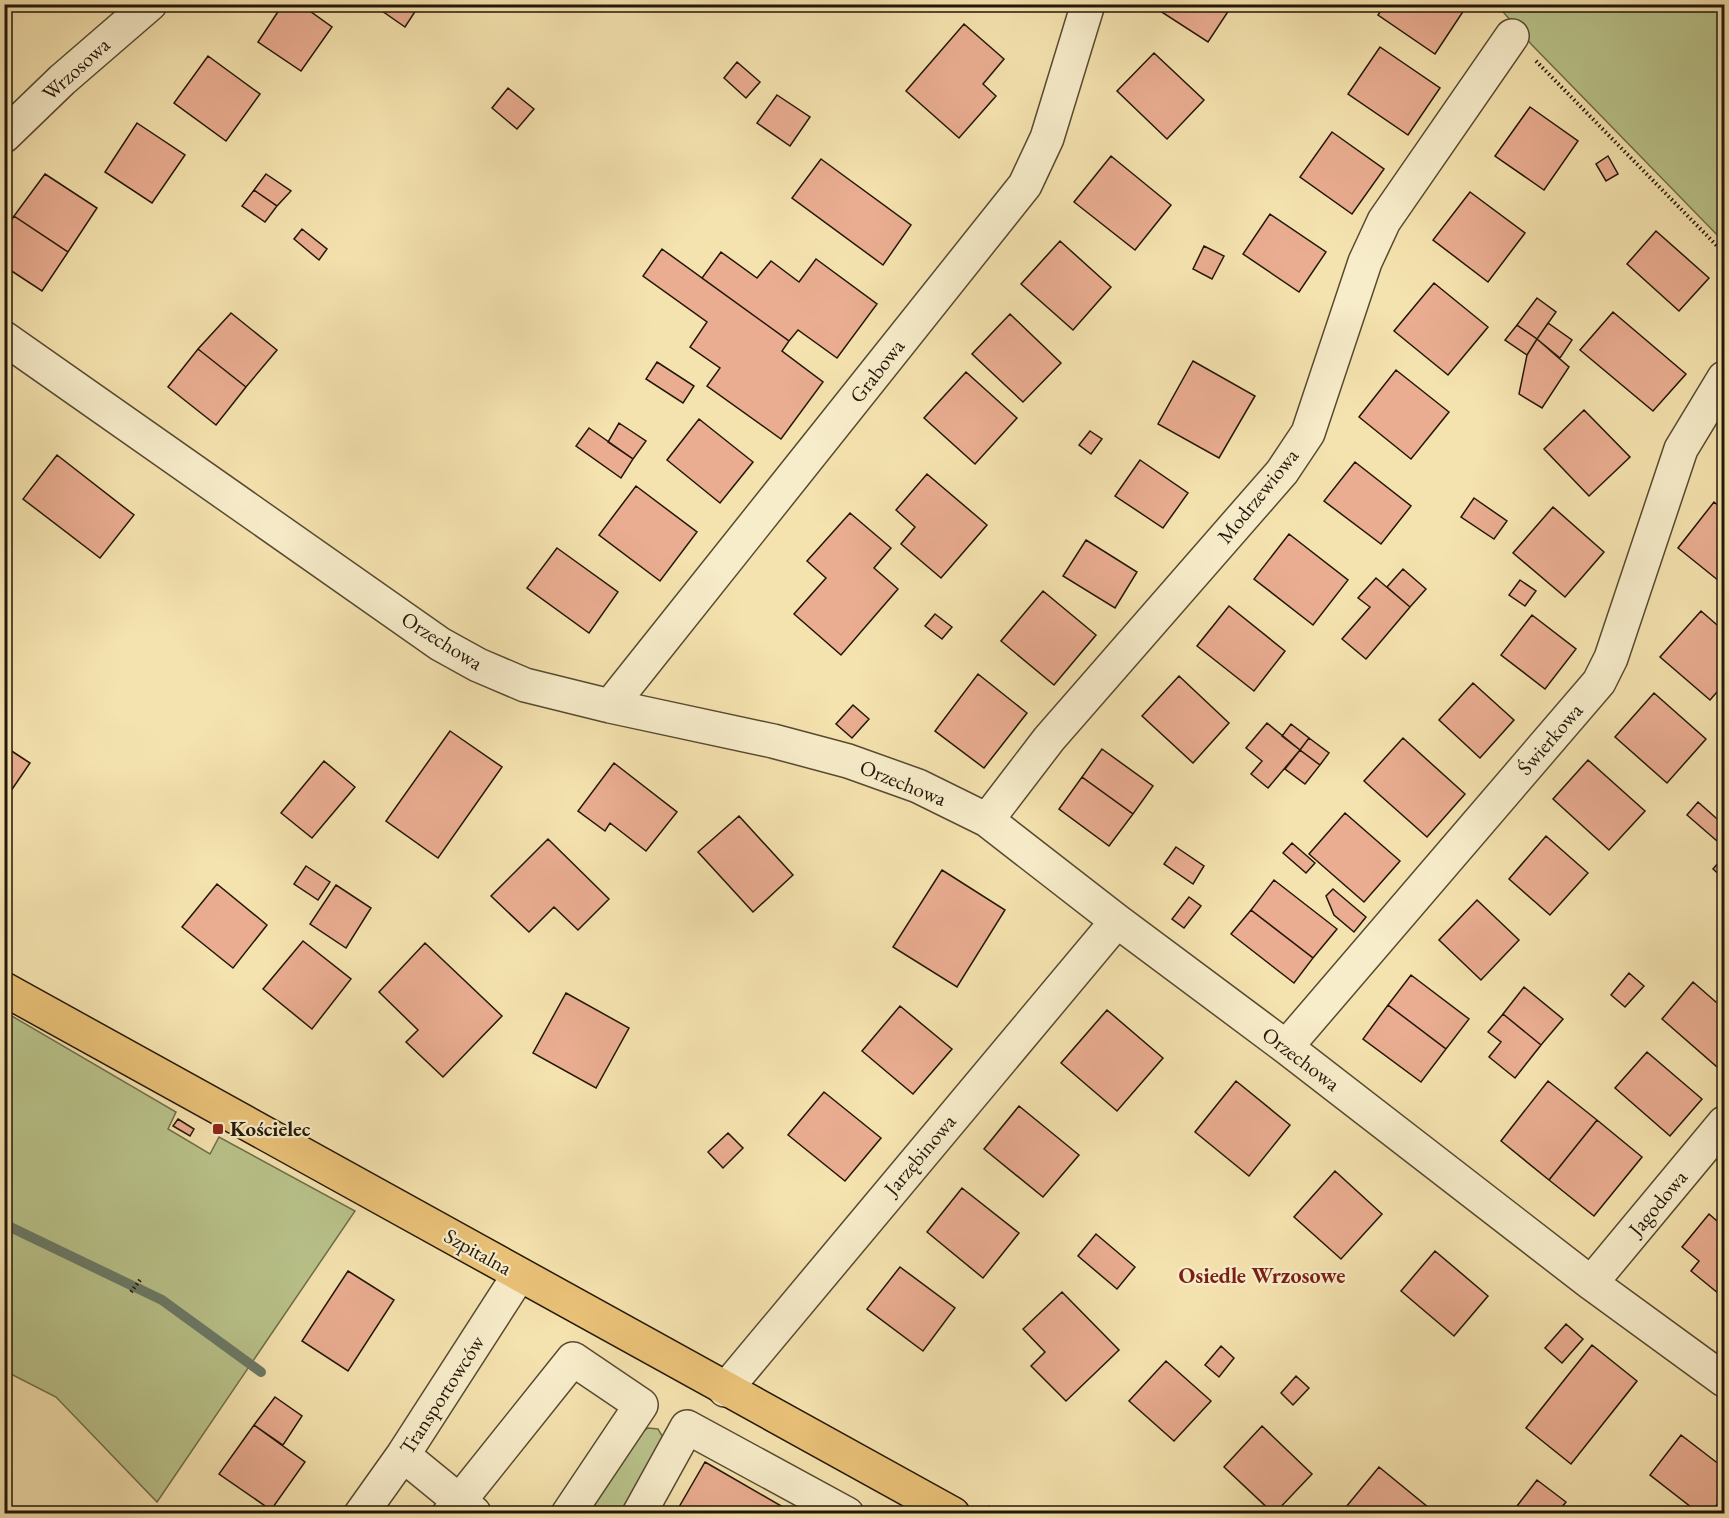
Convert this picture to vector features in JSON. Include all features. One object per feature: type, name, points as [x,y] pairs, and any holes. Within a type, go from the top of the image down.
[{"type":"main road","name":"Szpitalna","points":[[4,989],[725,1390],[953,1514]]},
{"type":"street","name":"Wrzosowa","points":[[4,135],[62,80],[150,4]]},
{"type":"street","name":"Grabowa","points":[[610,706],[1025,185],[1047,138],[1088,4]]},
{"type":"street","name":"Modrzewiowa","points":[[987,820],[1049,739],[1282,472],[1308,433],[1365,262],[1384,221],[1512,36]]},
{"type":"street","name":"Orzechowa","points":[[4,338],[440,644],[478,665],[525,685],[773,741],[848,761],[918,786],[987,820],[1592,1283],[1725,1380]]},
{"type":"street","name":"Świerkowa","points":[[1286,1047],[1599,682],[1611,658],[1681,449],[1725,378]]},
{"type":"street","name":"Jarzębinowa","points":[[725,1390],[1117,921]]},
{"type":"street","name":"Jagodowa","points":[[1592,1283],[1725,1123]]},
{"type":"street","name":"Transportowców","points":[[361,1514],[403,1455],[519,1275]]},
{"type":"street","points":[[403,1455],[427,1473],[460,1509],[573,1359],[641,1405],[568,1514]]},
{"type":"street","points":[[639,1514],[687,1426],[847,1514]]},
{"type":"path","points":[[1512,36],[1725,253]]},
{"type":"path","points":[[132,1292],[140,1280]]},
{"type":"green space","points":[[1497,5],[1724,5],[1724,242],[1532,45]]},
{"type":"green space","points":[[5,1012],[176,1112],[168,1129],[210,1154],[219,1137],[355,1211],[157,1502],[56,1397],[5,1371]]},
{"type":"green space","points":[[648,1428],[658,1429],[664,1439],[629,1513],[584,1514],[641,1432]]},
{"type":"building","points":[[283,4],[300,4],[332,27],[301,71],[258,42]]},
{"type":"building","points":[[372,4],[420,4],[405,27]]},
{"type":"building","points":[[1160,4],[1233,4],[1208,42],[1157,9]]},
{"type":"building","points":[[1385,4],[1468,4],[1435,54],[1378,15]]},
{"type":"building","points":[[964,24],[1004,59],[983,84],[996,96],[959,138],[906,91]]},
{"type":"building","points":[[1380,47],[1440,88],[1408,135],[1348,94]]},
{"type":"building","points":[[1154,53],[1204,100],[1167,139],[1117,91]]},
{"type":"building","points":[[208,56],[260,94],[226,141],[174,103]]},
{"type":"building","points":[[737,62],[760,82],[746,98],[724,78]]},
{"type":"building","points":[[508,88],[534,109],[517,129],[492,108]]},
{"type":"building","points":[[777,95],[810,117],[790,146],[757,123]]},
{"type":"building","points":[[1530,107],[1578,141],[1544,190],[1495,156]]},
{"type":"building","points":[[137,123],[185,155],[152,203],[105,172]]},
{"type":"building","points":[[1332,132],[1384,169],[1352,214],[1300,177]]},
{"type":"building","points":[[1111,156],[1171,205],[1135,250],[1074,202]]},
{"type":"building","points":[[1608,156],[1618,174],[1606,181],[1596,164]]},
{"type":"building","points":[[821,159],[911,225],[883,265],[792,198]]},
{"type":"building","points":[[45,174],[97,208],[68,252],[14,216]]},
{"type":"building","points":[[266,174],[291,191],[277,206],[254,190]]},
{"type":"building","points":[[254,190],[277,206],[265,222],[242,206]]},
{"type":"building","points":[[1470,192],[1525,233],[1488,282],[1433,240]]},
{"type":"building","points":[[1270,214],[1326,252],[1299,292],[1243,254]]},
{"type":"building","points":[[14,216],[68,252],[42,291],[4,266],[4,231]]},
{"type":"building","points":[[302,229],[327,249],[319,260],[294,239]]},
{"type":"building","points":[[1656,231],[1709,278],[1679,311],[1627,264]]},
{"type":"building","points":[[1060,241],[1111,287],[1073,330],[1021,284]]},
{"type":"building","points":[[1204,246],[1224,256],[1212,279],[1193,269]]},
{"type":"building","points":[[662,249],[789,341],[782,351],[823,382],[781,439],[707,386],[720,368],[690,347],[707,322],[643,276]]},
{"type":"building","points":[[721,252],[757,278],[771,261],[799,282],[816,259],[877,304],[837,358],[798,330],[789,341],[702,278]]},
{"type":"building","points":[[1434,283],[1488,327],[1448,375],[1394,331]]},
{"type":"building","points":[[1537,298],[1556,312],[1537,339],[1517,325]]},
{"type":"building","points":[[1613,312],[1686,374],[1653,411],[1580,350]]},
{"type":"building","points":[[231,313],[277,350],[246,387],[198,349]]},
{"type":"building","points":[[1010,314],[1061,363],[1023,402],[972,354]]},
{"type":"building","points":[[1548,323],[1572,340],[1560,358],[1537,339]]},
{"type":"building","points":[[1517,325],[1537,339],[1527,355],[1505,340]]},
{"type":"building","points":[[1537,339],[1569,367],[1542,408],[1519,394],[1527,355]]},
{"type":"building","points":[[198,349],[246,387],[216,425],[168,387]]},
{"type":"building","points":[[1193,361],[1255,396],[1219,458],[1158,424]]},
{"type":"building","points":[[657,362],[694,386],[683,403],[646,379]]},
{"type":"building","points":[[1396,370],[1449,412],[1411,459],[1359,417]]},
{"type":"building","points":[[966,372],[1017,418],[975,464],[924,418]]},
{"type":"building","points":[[1584,410],[1630,457],[1589,496],[1544,449]]},
{"type":"building","points":[[699,419],[753,462],[720,503],[667,460]]},
{"type":"building","points":[[619,423],[646,441],[633,459],[608,442]]},
{"type":"building","points":[[589,428],[633,459],[621,478],[576,446]]},
{"type":"building","points":[[1090,431],[1102,439],[1091,454],[1079,445]]},
{"type":"building","points":[[57,455],[134,515],[100,558],[23,499]]},
{"type":"building","points":[[1140,460],[1188,493],[1163,528],[1115,496]]},
{"type":"building","points":[[1355,462],[1411,506],[1381,544],[1324,501]]},
{"type":"building","points":[[927,474],[987,525],[941,578],[901,544],[915,527],[896,510]]},
{"type":"building","points":[[636,486],[697,532],[660,581],[599,535]]},
{"type":"building","points":[[1474,498],[1507,521],[1494,539],[1461,517]]},
{"type":"building","points":[[1714,502],[1724,510],[1724,585],[1678,548]]},
{"type":"building","points":[[1553,507],[1604,552],[1565,597],[1513,553]]},
{"type":"building","points":[[850,513],[891,548],[874,568],[898,589],[841,655],[794,614],[826,578],[807,561]]},
{"type":"building","points":[[1289,534],[1348,580],[1313,625],[1254,579]]},
{"type":"building","points":[[1086,540],[1137,572],[1115,608],[1063,576]]},
{"type":"building","points":[[557,548],[618,592],[589,633],[527,588]]},
{"type":"building","points":[[1403,569],[1426,589],[1410,607],[1387,587]]},
{"type":"building","points":[[1376,578],[1410,607],[1366,659],[1342,639],[1370,607],[1358,598]]},
{"type":"building","points":[[1520,580],[1536,591],[1525,606],[1509,595]]},
{"type":"building","points":[[1043,591],[1096,635],[1054,685],[1001,641]]},
{"type":"building","points":[[1229,606],[1285,651],[1254,691],[1197,646]]},
{"type":"building","points":[[1701,611],[1724,631],[1724,684],[1710,700],[1660,657]]},
{"type":"building","points":[[935,614],[952,627],[942,639],[925,626]]},
{"type":"building","points":[[1532,615],[1576,649],[1545,689],[1501,655]]},
{"type":"building","points":[[978,674],[1027,713],[984,768],[935,731]]},
{"type":"building","points":[[1179,676],[1229,723],[1193,763],[1142,716]]},
{"type":"building","points":[[1473,683],[1514,720],[1480,758],[1439,720]]},
{"type":"building","points":[[1654,693],[1706,739],[1667,783],[1615,737]]},
{"type":"building","points":[[853,705],[869,719],[852,738],[836,724]]},
{"type":"building","points":[[1267,723],[1300,750],[1268,788],[1251,774],[1262,761],[1246,748]]},
{"type":"building","points":[[1291,724],[1309,738],[1300,750],[1282,736]]},
{"type":"building","points":[[450,731],[502,767],[438,858],[386,821]]},
{"type":"building","points":[[1309,738],[1329,753],[1320,765],[1300,750]]},
{"type":"building","points":[[1403,738],[1465,794],[1427,837],[1364,781]]},
{"type":"building","points":[[4,746],[30,763],[4,801]]},
{"type":"building","points":[[1102,749],[1153,786],[1133,814],[1082,777]]},
{"type":"building","points":[[1300,750],[1320,765],[1305,784],[1285,769]]},
{"type":"building","points":[[1588,760],[1645,811],[1609,850],[1553,799]]},
{"type":"building","points":[[324,761],[355,787],[312,838],[281,813]]},
{"type":"building","points":[[614,763],[677,812],[646,851],[610,823],[605,831],[578,811]]},
{"type":"building","points":[[1082,777],[1133,814],[1109,846],[1059,809]]},
{"type":"building","points":[[1698,802],[1724,825],[1724,832],[1717,841],[1687,815]]},
{"type":"building","points":[[1345,813],[1400,861],[1364,902],[1309,854]]},
{"type":"building","points":[[739,816],[793,875],[753,912],[698,852]]},
{"type":"building","points":[[1546,836],[1588,873],[1550,915],[1509,879]]},
{"type":"building","points":[[548,839],[609,899],[578,930],[554,907],[529,932],[491,896]]},
{"type":"building","points":[[1292,843],[1315,863],[1306,873],[1283,853]]},
{"type":"building","points":[[1176,847],[1204,866],[1193,884],[1164,864]]},
{"type":"building","points":[[1724,856],[1724,879],[1713,869]]},
{"type":"building","points":[[306,866],[330,882],[318,900],[294,884]]},
{"type":"building","points":[[942,870],[1005,910],[957,987],[893,947]]},
{"type":"building","points":[[1274,880],[1337,929],[1313,958],[1251,910]]},
{"type":"building","points":[[217,884],[267,925],[233,968],[182,927]]},
{"type":"building","points":[[336,885],[371,908],[346,948],[310,924]]},
{"type":"building","points":[[1333,889],[1366,917],[1354,932],[1334,915],[1326,896]]},
{"type":"building","points":[[1189,897],[1201,906],[1184,928],[1172,919]]},
{"type":"building","points":[[1477,900],[1519,940],[1481,980],[1439,940]]},
{"type":"building","points":[[1251,910],[1313,958],[1294,983],[1231,934]]},
{"type":"building","points":[[303,941],[351,979],[312,1029],[263,989]]},
{"type":"building","points":[[425,943],[502,1016],[443,1077],[406,1042],[418,1030],[379,992]]},
{"type":"building","points":[[1629,973],[1644,986],[1625,1007],[1611,995]]},
{"type":"building","points":[[1411,975],[1469,1019],[1446,1049],[1388,1005]]},
{"type":"building","points":[[1693,982],[1724,1009],[1724,1073],[1662,1019]]},
{"type":"building","points":[[1524,987],[1563,1019],[1541,1045],[1503,1014]]},
{"type":"building","points":[[566,993],[629,1028],[596,1088],[533,1053]]},
{"type":"building","points":[[1388,1005],[1446,1049],[1421,1082],[1363,1039]]},
{"type":"building","points":[[900,1006],[952,1049],[913,1094],[862,1051]]},
{"type":"building","points":[[1107,1010],[1163,1058],[1117,1111],[1061,1063]]},
{"type":"building","points":[[1503,1014],[1541,1045],[1515,1078],[1489,1057],[1501,1042],[1488,1032]]},
{"type":"building","points":[[1647,1052],[1702,1099],[1670,1136],[1615,1088]]},
{"type":"building","points":[[1236,1081],[1290,1125],[1249,1176],[1195,1132]]},
{"type":"building","points":[[1548,1081],[1597,1120],[1549,1180],[1501,1141]]},
{"type":"building","points":[[824,1092],[881,1138],[845,1181],[788,1135]]},
{"type":"building","points":[[1019,1106],[1079,1155],[1043,1197],[984,1149]]},
{"type":"building","points":[[178,1119],[194,1129],[190,1136],[173,1126]]},
{"type":"building","points":[[1597,1120],[1642,1157],[1594,1216],[1549,1180]]},
{"type":"building","points":[[728,1133],[743,1148],[723,1168],[708,1152]]},
{"type":"building","points":[[1335,1171],[1382,1214],[1341,1259],[1294,1217]]},
{"type":"building","points":[[962,1188],[1019,1233],[983,1278],[927,1232]]},
{"type":"building","points":[[1709,1214],[1724,1227],[1724,1298],[1691,1271],[1699,1261],[1682,1247]]},
{"type":"building","points":[[1096,1234],[1135,1267],[1117,1289],[1078,1256]]},
{"type":"building","points":[[1435,1251],[1488,1296],[1454,1336],[1401,1291]]},
{"type":"building","points":[[900,1267],[955,1308],[923,1351],[867,1309]]},
{"type":"building","points":[[348,1271],[394,1300],[348,1371],[302,1341]]},
{"type":"building","points":[[1062,1292],[1119,1350],[1066,1401],[1031,1366],[1045,1352],[1023,1329]]},
{"type":"building","points":[[1566,1324],[1583,1339],[1562,1363],[1545,1348]]},
{"type":"building","points":[[1592,1345],[1637,1381],[1571,1464],[1526,1428]]},
{"type":"building","points":[[1221,1346],[1234,1358],[1219,1377],[1205,1365]]},
{"type":"building","points":[[1166,1361],[1211,1401],[1174,1441],[1129,1401]]},
{"type":"building","points":[[1296,1376],[1309,1388],[1293,1405],[1281,1393]]},
{"type":"building","points":[[275,1397],[302,1416],[283,1445],[254,1425]]},
{"type":"building","points":[[254,1425],[305,1462],[271,1510],[219,1474]]},
{"type":"building","points":[[1262,1426],[1312,1474],[1274,1514],[1224,1467]]},
{"type":"building","points":[[1681,1435],[1724,1468],[1724,1495],[1710,1514],[1700,1514],[1650,1475]]},
{"type":"building","points":[[705,1462],[795,1514],[675,1514]]},
{"type":"building","points":[[1379,1467],[1429,1508],[1425,1514],[1341,1513]]},
{"type":"building","points":[[1537,1480],[1566,1502],[1556,1514],[1518,1514],[1514,1510]]},
{"type":"waterway","points":[[4,1224],[162,1300],[261,1372]]},
{"type":"place","name":"Kościelec","points":[[218,1129]]},
{"type":"district","name":"Osiedle Wrzosowe","points":[[1262,1275]]}]
